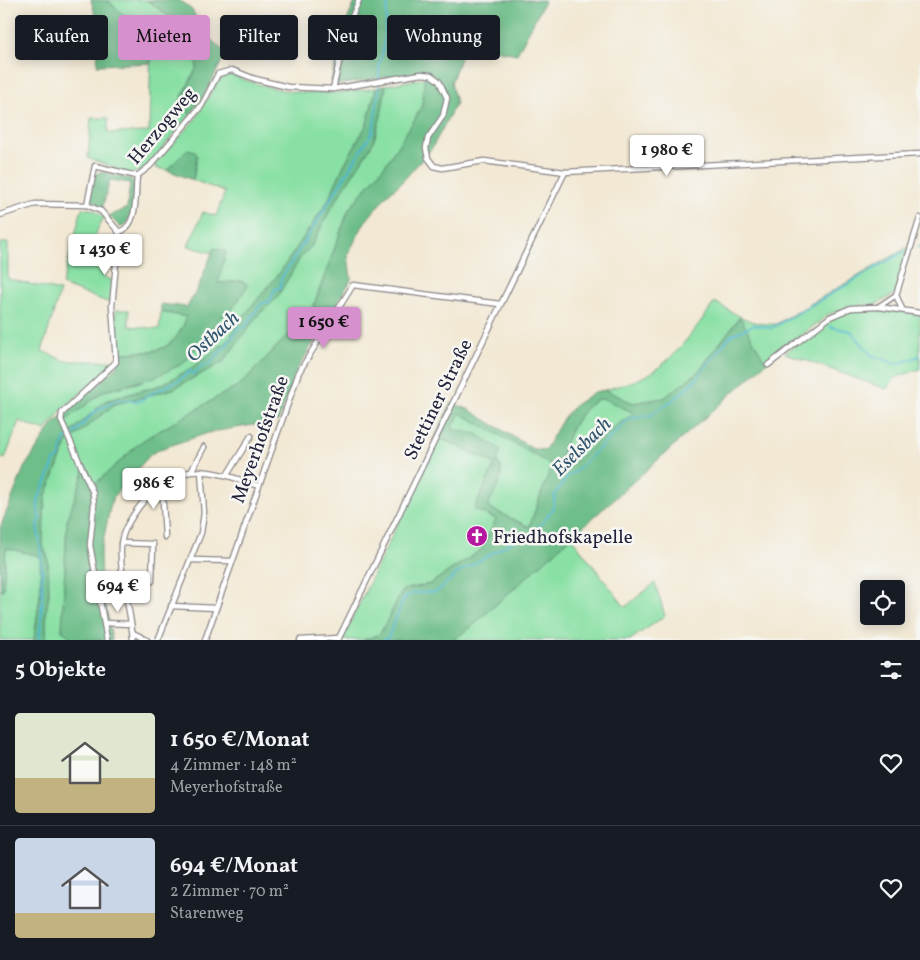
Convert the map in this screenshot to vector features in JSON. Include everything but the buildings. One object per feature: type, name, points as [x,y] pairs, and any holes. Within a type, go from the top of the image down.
[{"type":"street","points":[[359,0],[346,31],[333,89],[421,74],[430,75],[444,87],[448,104],[443,116],[428,138],[426,148],[428,158],[434,166],[448,168],[484,161],[565,172],[920,154]]},
{"type":"street","name":"Herzogweg","points":[[119,232],[127,228],[134,213],[137,176],[150,166],[178,135],[202,105],[215,79],[223,71],[232,70],[256,79],[288,87],[333,89]]},
{"type":"street","points":[[87,205],[95,166],[137,176]]},
{"type":"street","name":"Stettiner Straße","points":[[338,639],[565,172]]},
{"type":"street","points":[[0,215],[35,204],[87,205],[101,211],[119,232],[112,306],[116,362],[62,412],[60,420],[92,493],[94,505],[90,545],[107,640]]},
{"type":"street","points":[[878,307],[896,295],[920,218]]},
{"type":"street","name":"Meyerhofstraße","points":[[205,640],[299,372],[353,286],[500,304]]},
{"type":"street","points":[[896,295],[902,309]]},
{"type":"street","points":[[768,365],[830,317],[850,308],[878,307],[920,313]]},
{"type":"street","points":[[227,475],[251,436]]},
{"type":"street","points":[[192,470],[204,447]]},
{"type":"street","points":[[133,640],[125,594],[121,543],[129,520],[150,492],[175,475],[192,470],[227,475],[258,486]]},
{"type":"street","points":[[158,640],[191,560],[202,526],[201,470]]},
{"type":"street","points":[[162,483],[165,537]]},
{"type":"street","points":[[121,543],[153,544],[152,581]]},
{"type":"street","points":[[191,560],[232,561]]},
{"type":"street","points":[[171,606],[216,608]]},
{"type":"street","points":[[104,623],[131,624]]},
{"type":"street","points":[[133,633],[147,640]]},
{"type":"street","points":[[300,640],[338,639]]},
{"type":"green space","points":[[91,0],[107,0],[124,15],[118,15],[118,60],[151,60],[151,63],[97,65],[97,60],[108,60],[108,15],[95,15]]},
{"type":"green space","points":[[107,0],[147,0],[167,15],[124,15]]},
{"type":"green space","points":[[147,0],[179,0],[192,10],[195,15],[167,15]]},
{"type":"green space","points":[[356,0],[545,0],[517,54],[500,51],[500,15],[387,15],[387,60],[459,60],[451,83],[456,103],[432,148],[402,182],[387,195],[365,222],[348,254],[351,280],[297,370],[278,421],[211,432],[160,449],[151,454],[116,493],[111,503],[100,556],[101,578],[112,640],[70,640],[70,636],[62,631],[67,521],[85,468],[94,485],[142,441],[242,383],[312,310],[349,209],[386,164],[422,105],[425,71],[337,85],[331,81],[336,60],[377,60],[377,15],[349,15]]},
{"type":"green space","points":[[210,39],[220,48],[220,60],[222,60],[205,94],[191,114],[178,106],[197,67],[196,60],[210,60]]},
{"type":"green space","points":[[151,60],[196,60],[197,67],[178,105],[191,114],[144,170],[130,174],[88,158],[91,118],[108,118],[108,133],[149,132]]},
{"type":"green space","points":[[229,74],[266,86],[301,92],[336,93],[376,88],[367,124],[344,165],[328,201],[281,271],[242,318],[232,317],[230,313],[241,281],[218,284],[214,248],[212,253],[188,246],[203,212],[216,216],[225,192],[193,180],[197,157],[176,161],[167,170],[156,168],[155,164],[197,117],[217,82]]},
{"type":"green space","points":[[425,78],[422,105],[415,119],[386,164],[349,209],[312,310],[242,383],[142,441],[93,486],[85,469],[67,521],[62,631],[70,636],[70,640],[46,640],[46,612],[49,593],[43,546],[46,495],[67,443],[115,404],[173,389],[223,362],[258,315],[276,299],[300,258],[311,247],[331,208],[373,143],[381,115],[386,85]]},
{"type":"green space","points":[[386,85],[381,115],[373,143],[331,208],[311,247],[300,258],[276,299],[258,315],[223,362],[173,389],[115,404],[67,443],[46,495],[43,546],[48,558],[49,593],[46,612],[46,640],[34,640],[41,588],[40,556],[6,548],[3,590],[0,590],[0,528],[24,468],[53,424],[117,367],[119,353],[153,351],[169,345],[187,317],[161,312],[161,304],[187,307],[197,290],[214,248],[226,251],[218,283],[241,281],[248,285],[230,313],[232,317],[242,318],[281,271],[328,201],[344,165],[367,124],[376,88]],"holes":[[[222,315],[239,323],[227,341],[190,369],[161,385],[105,401],[70,433],[65,421],[104,391],[153,378],[184,363]]]},
{"type":"green space","points":[[188,149],[195,151],[197,156],[193,180],[167,170]]},
{"type":"green space","points":[[100,172],[131,179],[135,183],[133,210],[125,226],[120,227],[109,216],[127,208],[130,183],[110,180],[102,209],[90,197],[95,175]]},
{"type":"green space","points":[[82,208],[95,210],[104,218],[96,234],[94,248],[105,278],[112,280],[110,303],[62,285]]},
{"type":"green space","points":[[0,243],[8,243],[8,279],[60,291],[42,351],[65,361],[115,361],[61,411],[45,431],[19,421],[5,459],[0,457]]},
{"type":"green space","points":[[908,247],[895,294],[877,304],[850,307],[829,314],[766,363],[739,318],[698,372],[664,398],[633,403],[605,390],[627,383],[656,370],[684,343],[715,302],[751,321],[776,324]]},
{"type":"green space","points":[[878,309],[920,315],[920,369],[895,378],[886,389],[785,353],[831,318],[851,311]]},
{"type":"green space","points":[[115,310],[129,310],[129,326],[159,329],[161,312],[187,317],[169,345],[153,351],[119,353]]},
{"type":"green space","points":[[222,315],[240,323],[227,341],[190,369],[161,385],[105,401],[70,433],[65,421],[104,391],[137,383],[184,363]]},
{"type":"green space","points":[[740,317],[766,363],[471,627],[453,640],[363,640],[380,634],[403,590],[430,584],[481,550],[496,519],[474,509],[495,464],[436,436],[451,403],[468,409],[533,449],[545,450],[564,417],[575,405],[594,392],[605,390],[633,403],[664,398],[698,372]],"holes":[[[598,399],[604,399],[634,413],[613,428],[560,475],[563,453],[570,432],[582,413]],[[460,413],[552,465],[529,527],[487,507],[496,491],[500,478],[501,472],[497,462],[501,450],[477,434],[452,429]]]},
{"type":"green space","points":[[598,399],[604,399],[635,413],[613,429],[560,475],[563,453],[575,422],[589,405]]},
{"type":"green space","points":[[460,412],[552,465],[529,527],[487,507],[501,476],[501,466],[451,429]]},
{"type":"green space","points":[[439,438],[496,464],[474,509],[497,519],[481,550],[430,584],[403,590],[380,634],[363,640],[342,640]]},
{"type":"green space","points":[[571,537],[625,607],[655,583],[665,616],[630,640],[453,640],[471,627]]},
{"type":"green space","points":[[6,548],[40,556],[41,588],[34,640],[0,640],[0,590],[3,590]]},
{"type":"waterway","name":"Ostbach","points":[[39,640],[43,582],[37,524],[40,520],[38,504],[39,497],[54,461],[59,458],[64,440],[75,433],[94,412],[117,400],[140,401],[178,380],[190,371],[194,374],[203,365],[208,365],[229,342],[239,327],[244,328],[261,304],[270,301],[275,289],[280,288],[281,279],[373,131],[388,0]]},
{"type":"waterway","name":"Eselsbach","points":[[383,640],[388,638],[404,598],[413,593],[436,592],[458,573],[517,539],[533,535],[553,509],[555,494],[568,476],[575,472],[629,419],[651,415],[677,397],[697,378],[731,335],[754,325],[772,328],[905,251]]},
{"type":"waterway","name":"Eselsbach","points":[[830,327],[851,331],[871,355],[896,364],[920,356]]},
{"type":"place","name":"Friedhofskapelle","points":[[477,536]]}]
